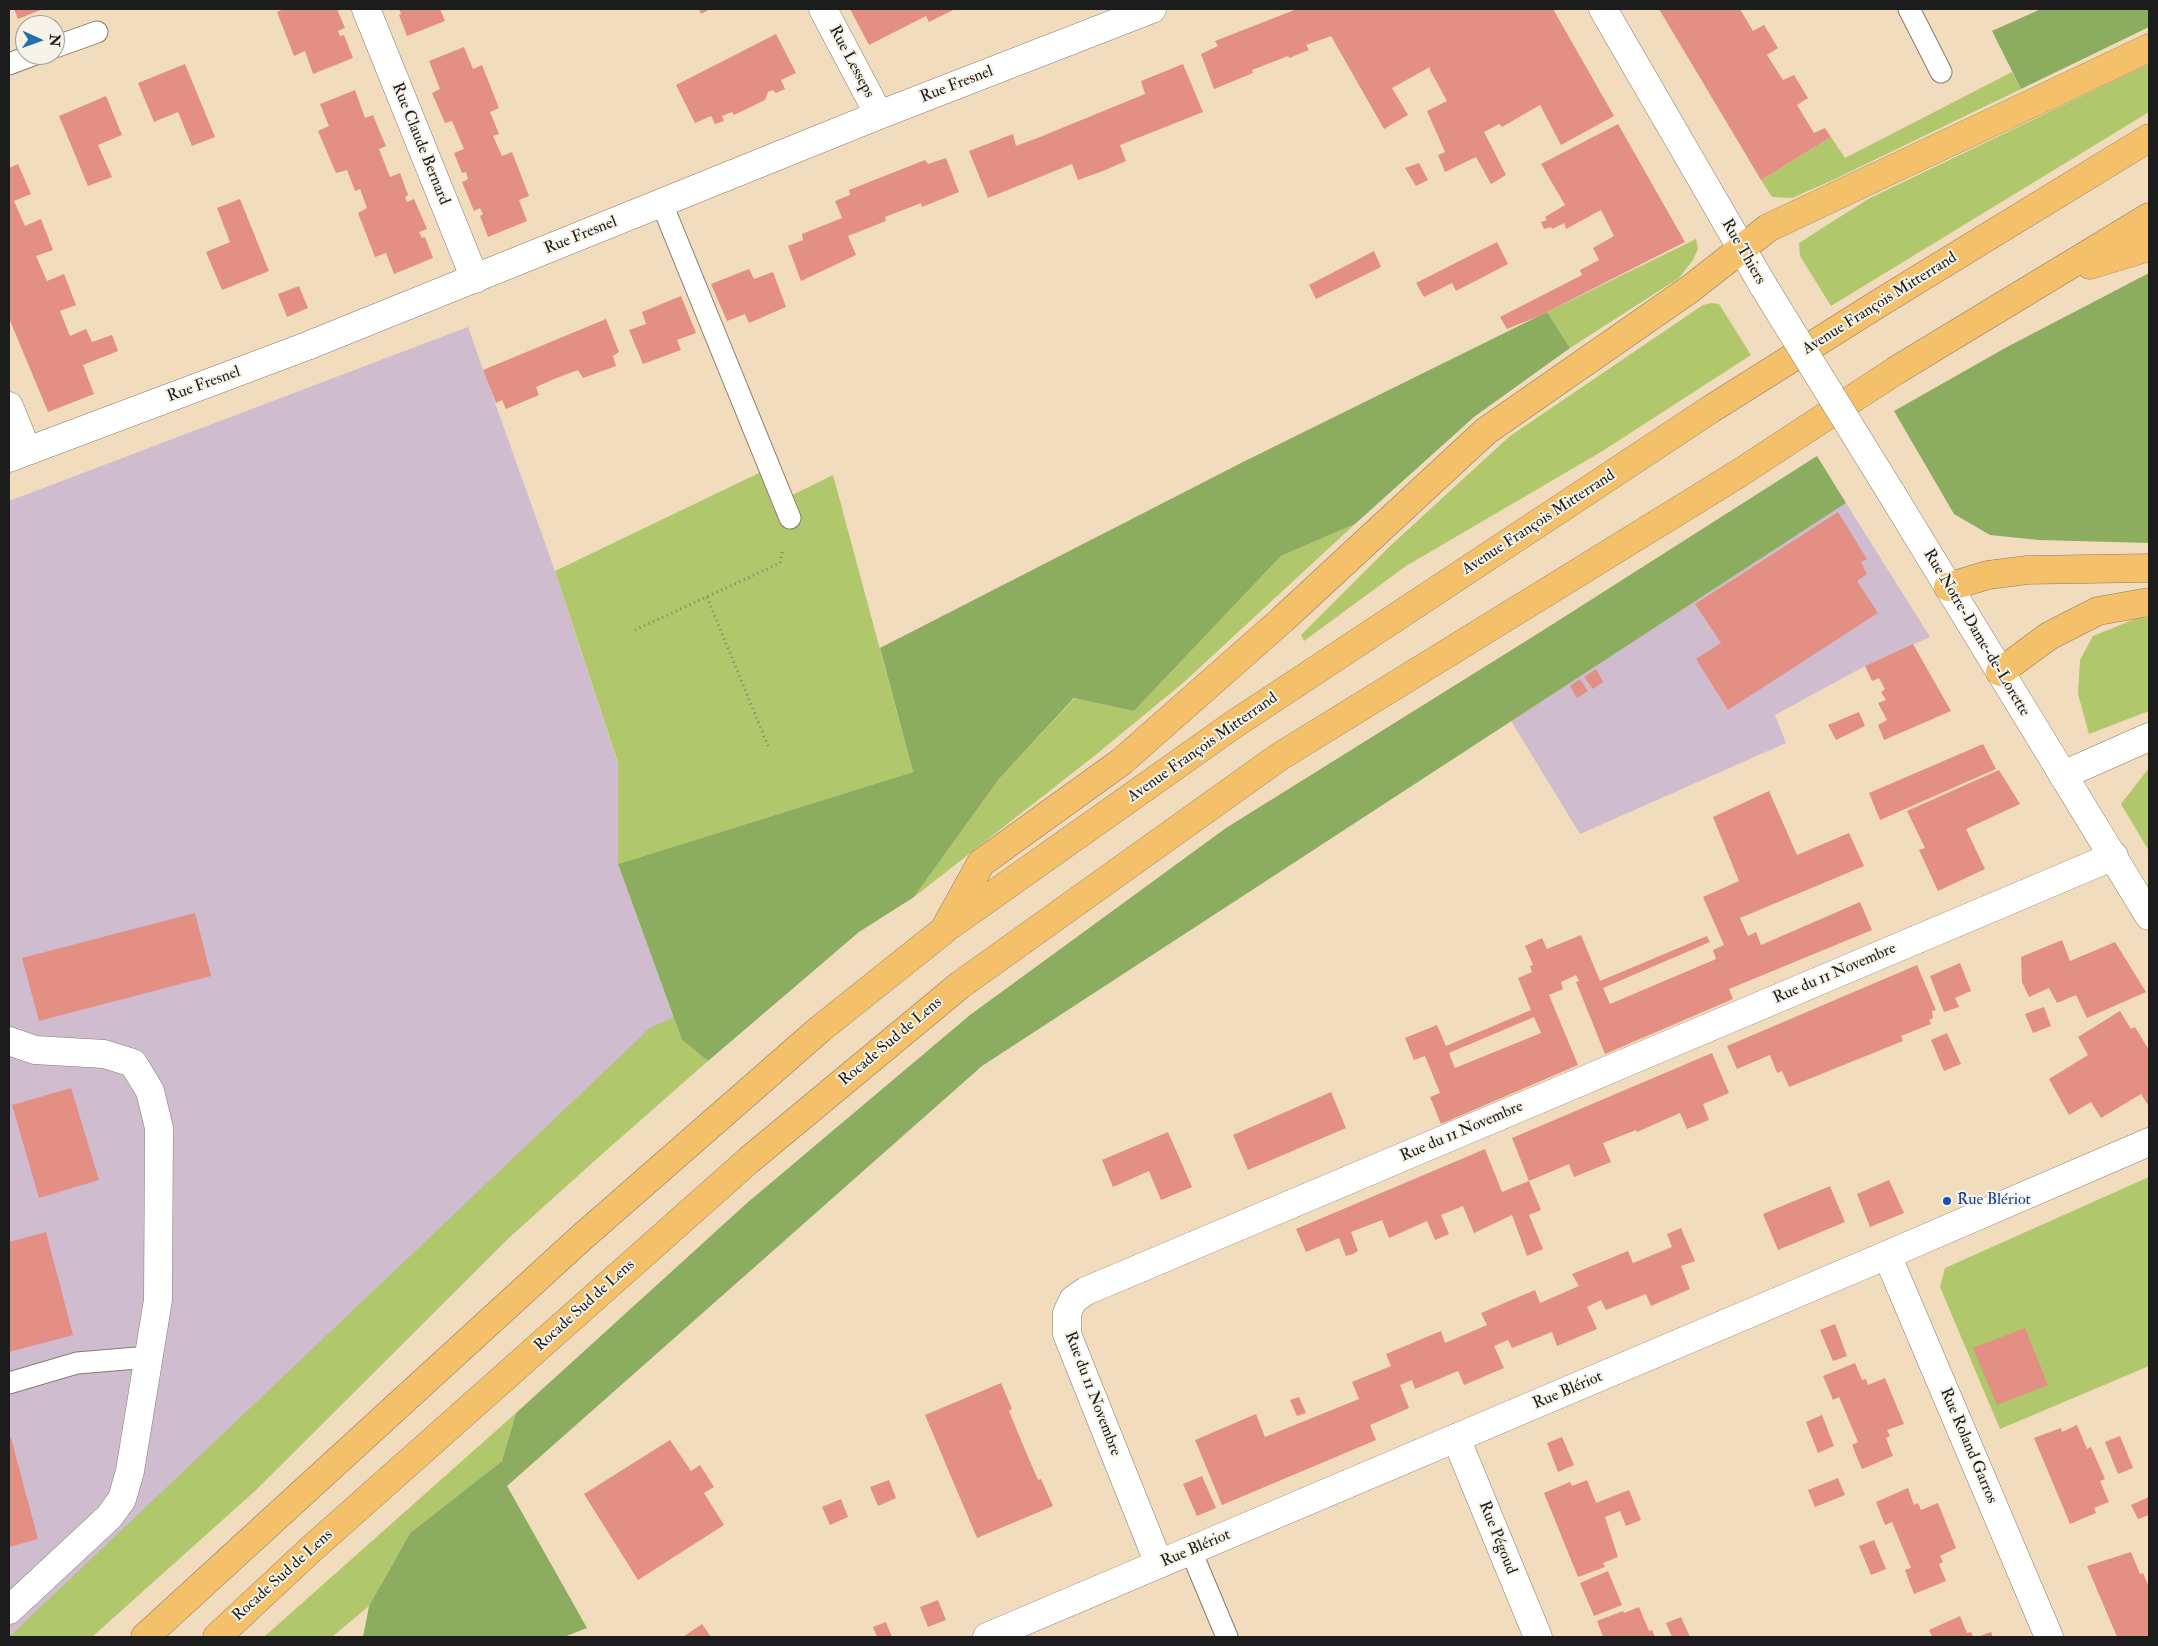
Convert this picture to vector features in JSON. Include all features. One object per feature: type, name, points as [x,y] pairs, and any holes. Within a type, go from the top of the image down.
[{"type":"highway","points":[[944,930],[981,863],[1122,762],[1283,618],[1486,431],[1690,289],[1768,228],[2149,48]]},
{"type":"highway","name":"Avenue François Mitterrand","points":[[145,1637],[581,1238],[820,1029],[944,930],[1233,725],[1702,414],[2149,138]]},
{"type":"highway","points":[[2055,276],[2149,217]]},
{"type":"highway","points":[[2055,276],[2149,247]]},
{"type":"highway","name":"Rocade Sud de Lens","points":[[217,1637],[309,1552],[749,1160],[960,984],[1279,757],[1738,474],[1895,371],[2055,276]]},
{"type":"highway","points":[[1948,587],[1988,575],[2026,570],[2149,568]]},
{"type":"highway","points":[[2000,672],[2049,636],[2098,611],[2149,602]]},
{"type":"street","name":"Rue Claude Bernard","points":[[366,9],[475,279]]},
{"type":"street","name":"Rue Lesseps","points":[[823,9],[879,115]]},
{"type":"street","name":"Rue Fresnel","points":[[18,454],[307,346],[662,204],[1124,14],[1152,9]]},
{"type":"street","name":"Rue Thiers","points":[[1603,9],[1741,249],[1890,491]]},
{"type":"street","points":[[9,406],[18,454]]},
{"type":"street","name":"Rue Notre-Dame-de-Lorette","points":[[1890,491],[2149,916]]},
{"type":"street","points":[[2063,775],[2149,737]]},
{"type":"street","name":"Rue du 11 Novembre","points":[[1159,1564],[1067,1334],[1067,1313],[1073,1300],[1086,1291],[2114,856]]},
{"type":"street","points":[[9,1041],[35,1050],[104,1054],[133,1063],[150,1091],[159,1128],[158,1300],[130,1471],[122,1500],[110,1517],[9,1610]]},
{"type":"street","name":"Rue Blériot","points":[[987,1637],[1888,1255],[2149,1142]]},
{"type":"street","name":"Rue Roland Garros","points":[[1888,1255],[2049,1637]]},
{"type":"street","name":"Rue Pégoud","points":[[1456,1438],[1538,1637]]},
{"type":"lane","points":[[1908,9],[1941,72]]},
{"type":"lane","points":[[65,43],[97,32]]},
{"type":"lane","points":[[662,204],[790,518]]},
{"type":"lane","points":[[9,1383],[77,1363],[149,1358]]},
{"type":"lane","points":[[1191,1551],[1227,1637]]},
{"type":"path","points":[[635,630],[780,563],[790,518]]},
{"type":"path","points":[[707,597],[769,748]]},
{"type":"shaded area","points":[[468,327],[555,571],[618,764],[618,864],[682,1040],[9,1637],[9,501]]},
{"type":"shaded area","points":[[1846,503],[1930,637],[1865,666],[1775,715],[1786,743],[1580,834],[1511,721]]},
{"type":"green space","points":[[2041,9],[2149,9],[2149,27],[2021,89],[1992,31]]},
{"type":"green space","points":[[2149,64],[2149,112],[1831,306],[1800,256],[1799,243],[1868,199]]},
{"type":"green space","points":[[2012,72],[2021,89],[1792,198],[1772,197],[1761,180],[1831,137],[1845,158]]},
{"type":"green space","points":[[1696,239],[1698,249],[1693,260],[1679,278],[1570,348],[1547,312]]},
{"type":"green space","points":[[2149,273],[2149,543],[2039,540],[1990,535],[1954,514],[1894,411],[2007,347]]},
{"type":"green space","points":[[1719,304],[1751,355],[1601,452],[1406,566],[1304,641],[1301,635],[1390,546],[1510,436],[1703,305]]},
{"type":"green space","points":[[1547,312],[1570,348],[1474,417],[1355,524],[1281,556],[1134,711],[1074,698],[999,779],[914,897],[859,932],[708,1061],[682,1040],[618,864],[913,772],[880,648],[1245,461]]},
{"type":"green space","points":[[1817,456],[1846,503],[982,1066],[507,1486],[587,1628],[564,1637],[363,1637],[369,1606],[410,1533],[502,1461],[516,1413],[747,1203],[970,1015],[1226,828],[1542,631]]},
{"type":"green space","points":[[761,472],[774,504],[833,475],[913,772],[618,864],[618,763],[555,571]]},
{"type":"green space","points":[[1355,524],[1183,683],[1093,757],[914,897],[999,779],[1075,698],[1134,711],[1281,556]]},
{"type":"green space","points":[[2149,617],[2149,711],[2089,734],[2078,694],[2080,660],[2093,636],[2135,619]]},
{"type":"green space","points":[[2149,768],[2149,851],[2121,804]]},
{"type":"green space","points":[[674,1017],[682,1040],[708,1061],[510,1237],[255,1491],[92,1637],[9,1637],[650,1028]]},
{"type":"green space","points":[[2149,1177],[2149,1366],[2000,1429],[1940,1287],[1945,1268]]},
{"type":"green space","points":[[516,1413],[502,1461],[410,1533],[369,1606],[332,1637],[264,1637]]},
{"type":"building","points":[[14,9],[43,9],[28,15],[16,15]]},
{"type":"building","points":[[284,9],[337,9],[345,28],[338,31],[340,36],[344,35],[353,58],[313,74],[305,51],[294,56],[277,12]]},
{"type":"building","points":[[399,9],[440,9],[445,21],[407,36],[399,15],[401,14]]},
{"type":"building","points":[[699,9],[710,9],[701,14]]},
{"type":"building","points":[[850,9],[955,9],[929,22],[926,16],[869,45]]},
{"type":"building","points":[[1297,9],[1553,9],[1614,116],[1561,145],[1540,105],[1502,127],[1499,124],[1484,132],[1506,175],[1491,184],[1476,157],[1445,172],[1438,155],[1445,152],[1427,111],[1447,101],[1430,67],[1392,88],[1408,115],[1384,129],[1331,36],[1306,45],[1309,50],[1252,70],[1253,73],[1214,89],[1201,54],[1218,46],[1215,41]]},
{"type":"building","points":[[1659,9],[1740,9],[1753,31],[1764,25],[1778,48],[1767,55],[1783,80],[1794,75],[1808,98],[1797,105],[1814,133],[1825,128],[1831,137],[1761,180]]},
{"type":"building","points":[[776,34],[796,73],[781,80],[785,89],[776,93],[773,90],[768,92],[765,100],[734,115],[732,112],[722,116],[724,121],[715,124],[711,116],[695,123],[676,85]]},
{"type":"building","points":[[464,47],[473,69],[482,65],[499,108],[490,112],[499,134],[493,136],[502,156],[512,152],[529,196],[519,200],[527,221],[488,237],[480,216],[483,214],[480,208],[474,211],[462,182],[468,179],[466,172],[462,173],[454,153],[464,149],[452,121],[445,123],[432,93],[440,89],[429,61]]},
{"type":"building","points":[[185,64],[215,137],[192,146],[178,112],[154,122],[138,83]]},
{"type":"building","points":[[1183,64],[1203,112],[1120,145],[1126,161],[1103,171],[1078,180],[1072,164],[988,198],[969,151],[1013,134],[1016,146],[1040,137],[1145,94],[1141,81]]},
{"type":"building","points":[[355,90],[365,118],[373,115],[386,146],[379,149],[390,177],[400,173],[408,195],[405,197],[407,202],[414,199],[427,229],[419,232],[422,238],[425,237],[433,258],[394,274],[386,253],[375,257],[358,213],[367,208],[360,189],[355,191],[347,170],[336,173],[318,131],[329,126],[320,104]]},
{"type":"building","points":[[106,96],[122,135],[98,145],[112,177],[88,186],[59,116]]},
{"type":"building","points":[[1618,124],[1685,242],[1539,316],[1507,329],[1500,317],[1582,275],[1580,270],[1599,260],[1593,248],[1614,236],[1601,210],[1566,229],[1564,223],[1552,229],[1551,227],[1544,229],[1541,222],[1547,220],[1545,217],[1565,205],[1541,164]]},
{"type":"building","points":[[946,158],[959,192],[922,207],[921,203],[885,217],[886,221],[848,236],[856,255],[801,281],[788,246],[803,240],[802,234],[842,218],[835,201],[850,195],[849,190],[925,160],[928,164]]},
{"type":"building","points":[[1419,163],[1428,180],[1416,186],[1405,168]]},
{"type":"building","points":[[18,164],[31,194],[14,201],[25,226],[41,219],[53,250],[36,256],[47,281],[64,274],[76,305],[60,311],[70,336],[86,329],[92,342],[112,335],[118,351],[83,365],[94,394],[48,412],[9,318],[9,168]]},
{"type":"building","points":[[240,199],[269,271],[222,290],[206,252],[230,242],[217,208]]},
{"type":"building","points":[[1497,242],[1508,264],[1456,291],[1452,283],[1424,297],[1416,283]]},
{"type":"building","points":[[1374,251],[1381,267],[1316,299],[1309,285]]},
{"type":"building","points":[[749,269],[754,279],[773,272],[786,307],[749,323],[745,314],[727,321],[711,284]]},
{"type":"building","points":[[299,286],[308,308],[287,317],[278,294]]},
{"type":"building","points":[[681,296],[696,333],[677,340],[681,350],[643,364],[629,330],[646,324],[642,312]]},
{"type":"building","points":[[606,319],[619,352],[613,356],[616,366],[583,378],[578,370],[554,379],[536,387],[539,395],[506,409],[502,400],[496,403],[483,370]]},
{"type":"building","points":[[1838,512],[1867,559],[1861,562],[1867,574],[1857,581],[1878,613],[1728,710],[1696,659],[1721,643],[1695,604]]},
{"type":"building","points":[[1913,644],[1951,711],[1884,740],[1878,725],[1887,720],[1878,703],[1886,700],[1881,692],[1885,689],[1879,678],[1872,681],[1865,666]]},
{"type":"building","points":[[1596,669],[1603,682],[1593,689],[1584,677]]},
{"type":"building","points":[[1580,679],[1588,691],[1577,698],[1570,686]]},
{"type":"building","points":[[1859,712],[1865,726],[1836,740],[1828,725]]},
{"type":"building","points":[[1983,744],[1996,769],[1880,820],[1869,793]]},
{"type":"building","points":[[1999,770],[2020,804],[1966,829],[1985,869],[1938,891],[1919,850],[1925,848],[1907,811]]},
{"type":"building","points":[[1769,791],[1797,855],[1849,833],[1864,866],[1740,918],[1748,936],[1756,932],[1761,945],[1860,902],[1872,930],[1729,989],[1733,999],[1605,1054],[1576,982],[1579,981],[1576,975],[1561,982],[1563,989],[1549,995],[1578,1065],[1441,1124],[1430,1097],[1440,1093],[1425,1056],[1414,1060],[1405,1038],[1437,1025],[1446,1046],[1531,1010],[1518,978],[1532,972],[1530,966],[1533,965],[1525,946],[1542,938],[1547,949],[1581,935],[1600,981],[1707,936],[1710,942],[1603,988],[1610,1004],[1716,959],[1713,950],[1724,945],[1703,897],[1739,881],[1713,817]],"holes":[[[1534,1017],[1541,1033],[1455,1068],[1449,1053]]]},
{"type":"building","points":[[195,913],[211,976],[39,1021],[22,958]]},
{"type":"building","points":[[2062,940],[2070,961],[2115,942],[2146,992],[2087,1018],[2076,995],[2057,1003],[2049,988],[2029,997],[2022,982],[2021,957]]},
{"type":"building","points":[[1960,963],[1971,991],[1955,998],[1959,1007],[1944,1012],[1930,976]]},
{"type":"building","points":[[1917,965],[1936,1010],[1932,1011],[1933,1018],[1929,1020],[1931,1024],[1901,1036],[1903,1041],[1789,1087],[1782,1071],[1777,1073],[1770,1055],[1737,1069],[1727,1046]]},
{"type":"building","points":[[2044,1007],[2051,1026],[2033,1033],[2025,1014]]},
{"type":"building","points":[[2120,1011],[2131,1029],[2135,1027],[2149,1050],[2149,1103],[2148,1105],[2141,1094],[2101,1118],[2091,1102],[2069,1115],[2049,1079],[2088,1055],[2078,1037]]},
{"type":"building","points":[[1947,1033],[1961,1064],[1944,1071],[1931,1040]]},
{"type":"building","points":[[1712,1053],[1729,1093],[1703,1104],[1709,1120],[1687,1129],[1680,1113],[1637,1132],[1636,1130],[1603,1143],[1611,1162],[1574,1177],[1569,1164],[1529,1181],[1512,1138]]},
{"type":"building","points":[[71,1088],[99,1180],[39,1198],[12,1105]]},
{"type":"building","points":[[1331,1092],[1346,1128],[1248,1170],[1233,1135]]},
{"type":"building","points":[[1168,1132],[1192,1187],[1161,1200],[1149,1171],[1113,1187],[1102,1160]]},
{"type":"building","points":[[1485,1149],[1502,1192],[1529,1181],[1541,1210],[1529,1215],[1543,1249],[1527,1256],[1512,1215],[1474,1233],[1463,1206],[1441,1215],[1449,1234],[1435,1240],[1427,1221],[1389,1238],[1382,1220],[1351,1232],[1358,1251],[1346,1256],[1339,1238],[1306,1252],[1296,1229]]},
{"type":"building","points":[[1889,1180],[1904,1213],[1870,1227],[1857,1194]]},
{"type":"building","points":[[1830,1186],[1845,1222],[1778,1250],[1763,1214]]},
{"type":"building","points":[[1681,1228],[1695,1261],[1681,1266],[1690,1289],[1651,1306],[1646,1294],[1606,1310],[1601,1300],[1587,1307],[1597,1329],[1557,1346],[1552,1332],[1512,1348],[1508,1340],[1494,1346],[1504,1368],[1464,1385],[1458,1371],[1415,1389],[1412,1380],[1400,1385],[1409,1408],[1370,1425],[1376,1440],[1222,1505],[1195,1440],[1256,1414],[1265,1437],[1359,1399],[1352,1382],[1391,1366],[1386,1354],[1441,1331],[1445,1343],[1487,1325],[1481,1313],[1535,1290],[1540,1303],[1579,1286],[1572,1274],[1628,1251],[1633,1263],[1672,1247],[1667,1234]]},
{"type":"building","points":[[46,1232],[73,1335],[9,1352],[9,1242]]},
{"type":"building","points":[[1835,1324],[1847,1356],[1833,1361],[1820,1330]]},
{"type":"building","points":[[2025,1328],[2048,1385],[1997,1405],[1973,1348]]},
{"type":"building","points":[[1855,1363],[1862,1380],[1866,1379],[1868,1385],[1885,1378],[1904,1424],[1887,1430],[1890,1436],[1886,1438],[1893,1456],[1862,1469],[1852,1445],[1858,1442],[1839,1397],[1833,1400],[1823,1376]]},
{"type":"building","points":[[1001,1383],[1012,1409],[1009,1411],[1023,1445],[1038,1480],[1041,1479],[1053,1506],[977,1538],[925,1415]]},
{"type":"building","points":[[1299,1397],[1306,1413],[1297,1416],[1290,1400]]},
{"type":"building","points":[[1822,1415],[1834,1446],[1818,1453],[1806,1422]]},
{"type":"building","points":[[2077,1425],[2087,1449],[2091,1447],[2105,1479],[2100,1481],[2109,1502],[2094,1508],[2096,1513],[2070,1524],[2034,1438],[2061,1428],[2062,1432]]},
{"type":"building","points":[[2120,1436],[2133,1468],[2118,1474],[2105,1442]]},
{"type":"building","points":[[1562,1437],[1574,1465],[1558,1472],[1547,1443]]},
{"type":"building","points":[[9,1438],[11,1438],[38,1539],[9,1547]]},
{"type":"building","points":[[670,1440],[691,1471],[700,1465],[714,1487],[704,1493],[724,1525],[638,1580],[584,1494]]},
{"type":"building","points":[[1202,1476],[1216,1508],[1197,1516],[1183,1484]]},
{"type":"building","points":[[1838,1478],[1845,1495],[1815,1507],[1808,1490]]},
{"type":"building","points":[[889,1480],[896,1498],[878,1506],[870,1487]]},
{"type":"building","points":[[1587,1480],[1596,1503],[1629,1490],[1641,1520],[1626,1526],[1620,1511],[1605,1517],[1618,1557],[1603,1563],[1605,1567],[1578,1577],[1544,1493],[1570,1482],[1572,1486]]},
{"type":"building","points":[[1908,1488],[1914,1505],[1918,1503],[1921,1510],[1938,1503],[1956,1548],[1940,1556],[1943,1562],[1939,1564],[1946,1581],[1914,1594],[1905,1570],[1911,1568],[1892,1522],[1885,1525],[1876,1502]]},
{"type":"building","points":[[2149,1497],[2149,1515],[2138,1519],[2131,1505]]},
{"type":"building","points":[[841,1499],[848,1517],[830,1525],[822,1507]]},
{"type":"building","points":[[1874,1540],[1886,1569],[1871,1575],[1859,1546]]},
{"type":"building","points":[[2131,1552],[2140,1574],[2143,1573],[2149,1587],[2149,1637],[2117,1637],[2087,1566]]},
{"type":"building","points":[[1608,1571],[1622,1605],[1594,1616],[1580,1583]]},
{"type":"building","points":[[938,1600],[946,1620],[928,1627],[920,1607]]},
{"type":"building","points":[[1639,1607],[1649,1631],[1652,1630],[1655,1637],[1603,1637],[1597,1621]]},
{"type":"building","points":[[1960,1616],[1967,1633],[1971,1632],[1973,1637],[1932,1637],[1929,1630]]},
{"type":"building","points":[[1681,1617],[1690,1637],[1672,1637],[1666,1623]]},
{"type":"building","points":[[886,1622],[892,1637],[877,1637],[873,1627]]},
{"type":"building","points":[[702,1624],[711,1637],[683,1637]]},
{"type":"building","points":[[1991,1632],[1993,1637],[1977,1637]]},
{"type":"place","name":"Rue Blériot","points":[[1947,1201]]}]
